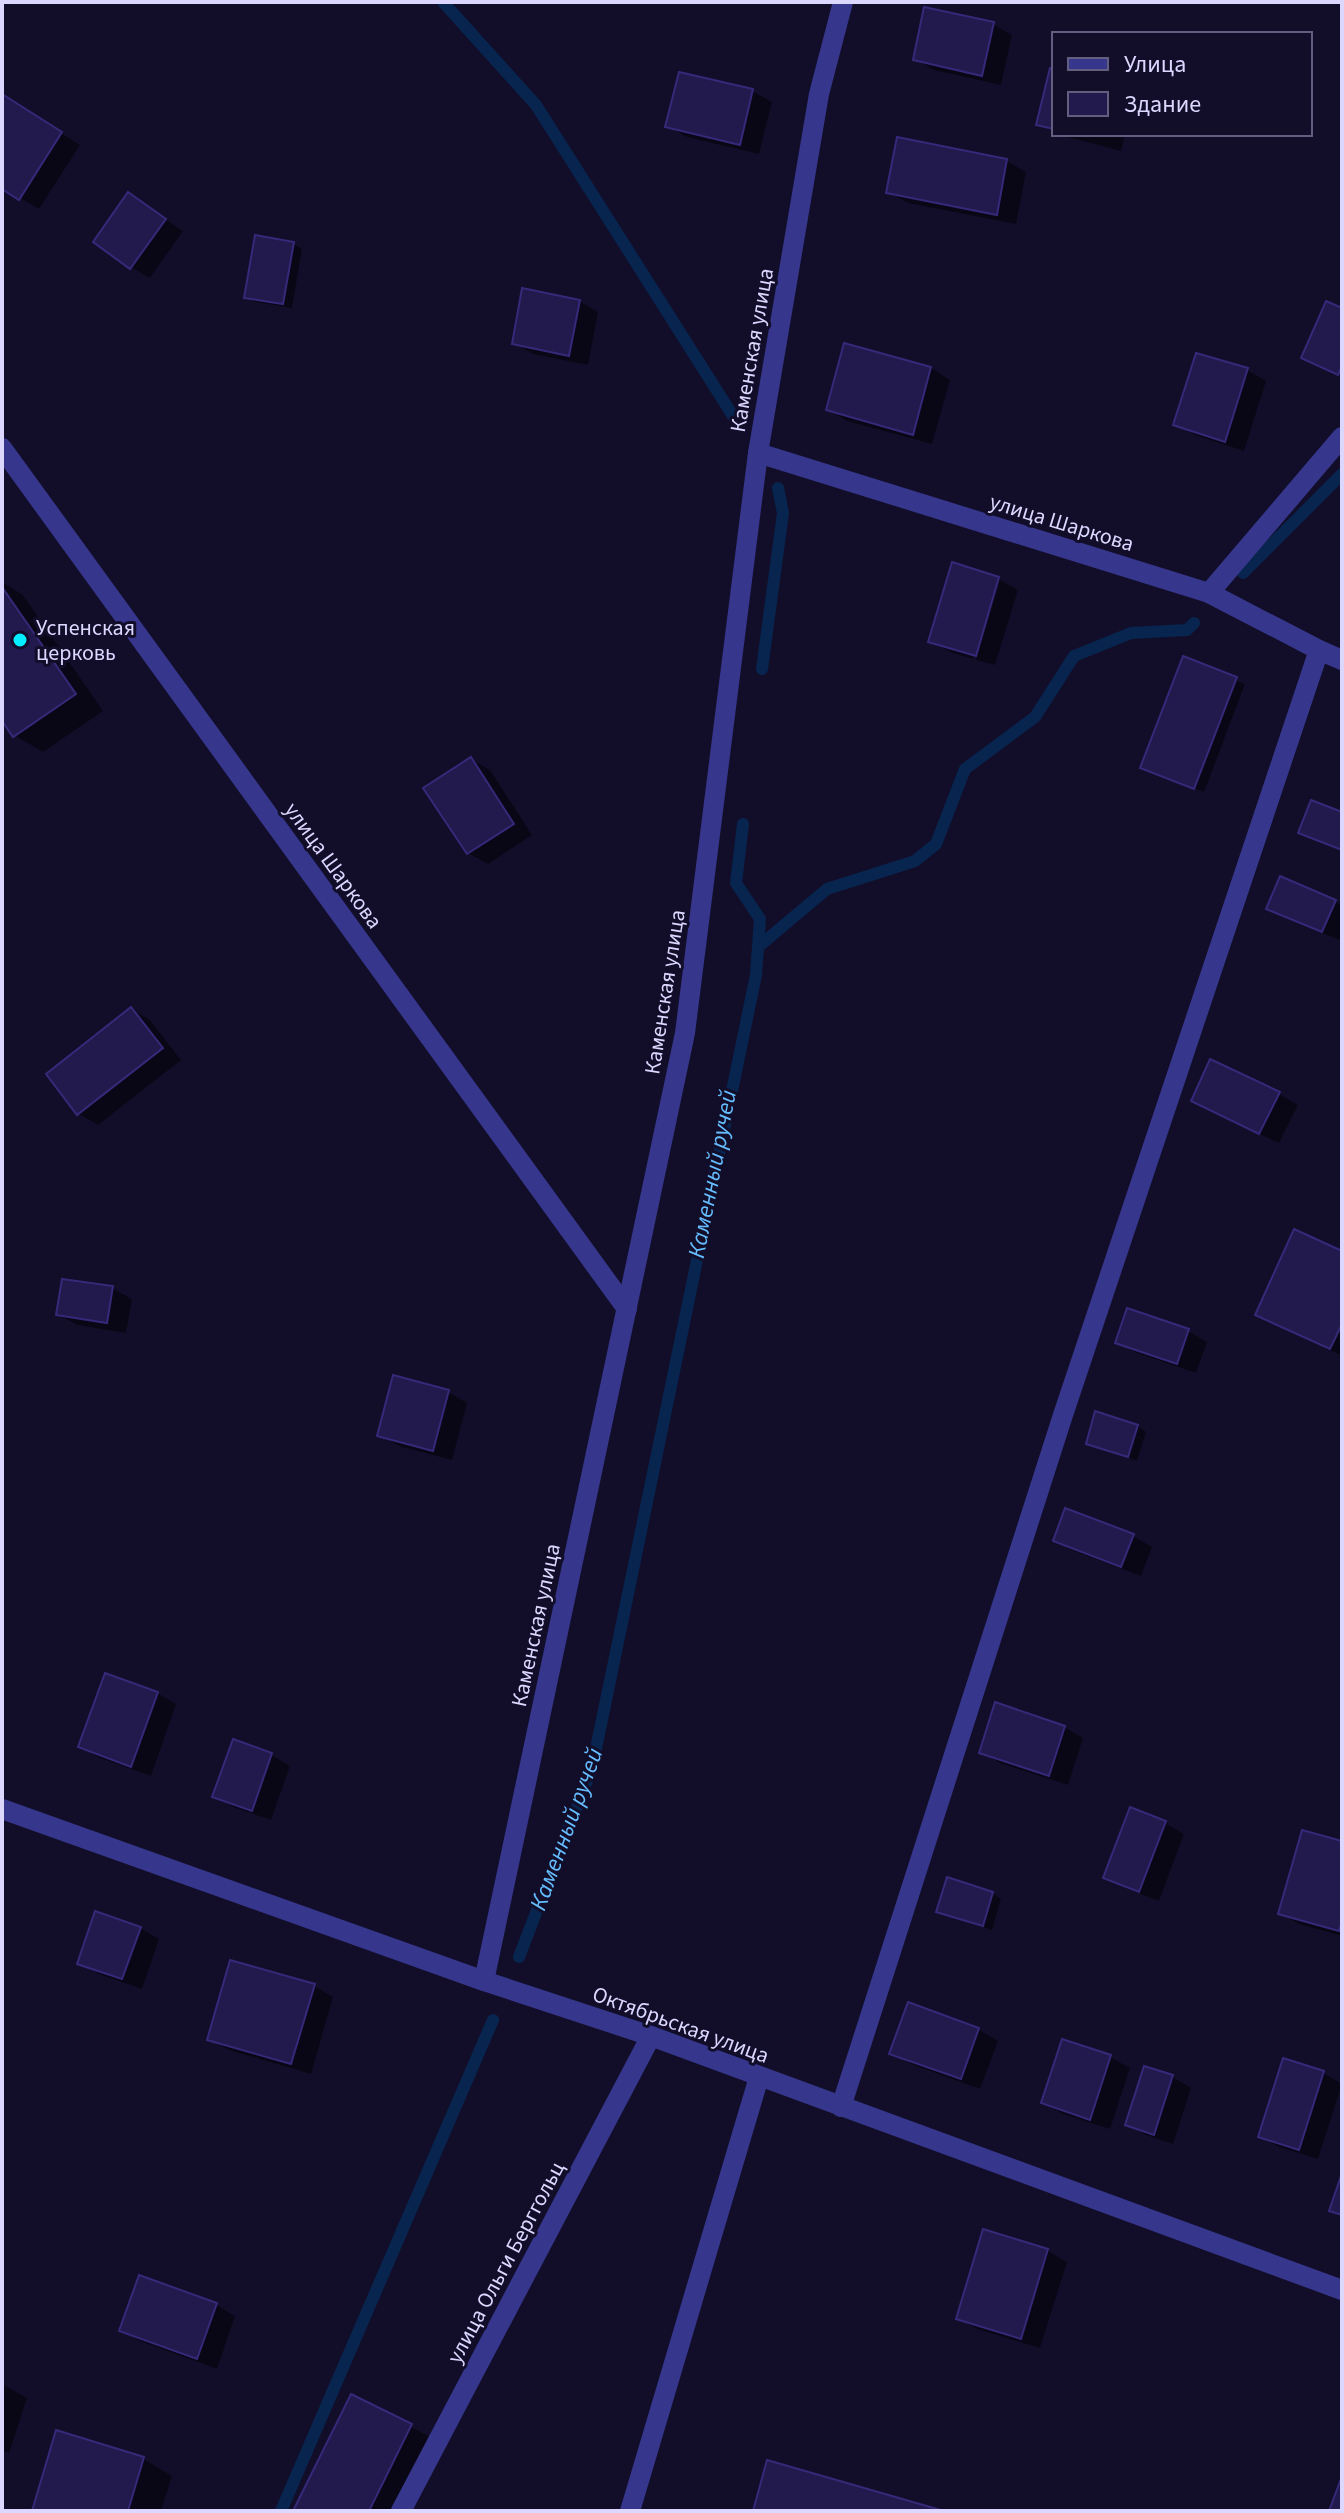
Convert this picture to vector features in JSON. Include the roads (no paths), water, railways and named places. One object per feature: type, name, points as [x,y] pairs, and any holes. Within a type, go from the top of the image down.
[{"type":"street","name":"Каменская улица","points":[[484,1981],[685,1033],[758,453],[819,94],[843,2]]},
{"type":"street","points":[[1209,593],[1342,437]]},
{"type":"street","name":"улица Шаркова","points":[[2,448],[627,1309]]},
{"type":"street","name":"улица Шаркова","points":[[758,453],[1209,593],[1342,660]]},
{"type":"street","points":[[841,2107],[1063,1415],[1319,650]]},
{"type":"street","name":"Октябрьская улица","points":[[2,1809],[484,1981],[651,2036],[1342,2290]]},
{"type":"street","name":"улица Ольги Берггольц","points":[[401,2511],[651,2036]]},
{"type":"street","points":[[630,2511],[759,2077]]},
{"type":"waterway","points":[[443,2],[536,105],[733,416]]},
{"type":"waterway","name":"Каменный ручей","points":[[1243,573],[1342,474]]},
{"type":"waterway","points":[[762,669],[783,513],[778,488]]},
{"type":"waterway","name":"Каменный ручей","points":[[758,947],[827,889],[915,861],[936,844],[965,769],[1035,717],[1074,656],[1131,633],[1187,630],[1194,623]]},
{"type":"waterway","name":"Каменный ручей","points":[[519,1957],[592,1768],[756,975],[760,919],[736,883],[743,824]]},
{"type":"waterway","name":"Каменный ручей","points":[[281,2511],[493,2020]]},
{"type":"place","name":"Успенская церковь","points":[[20,640]]}]
